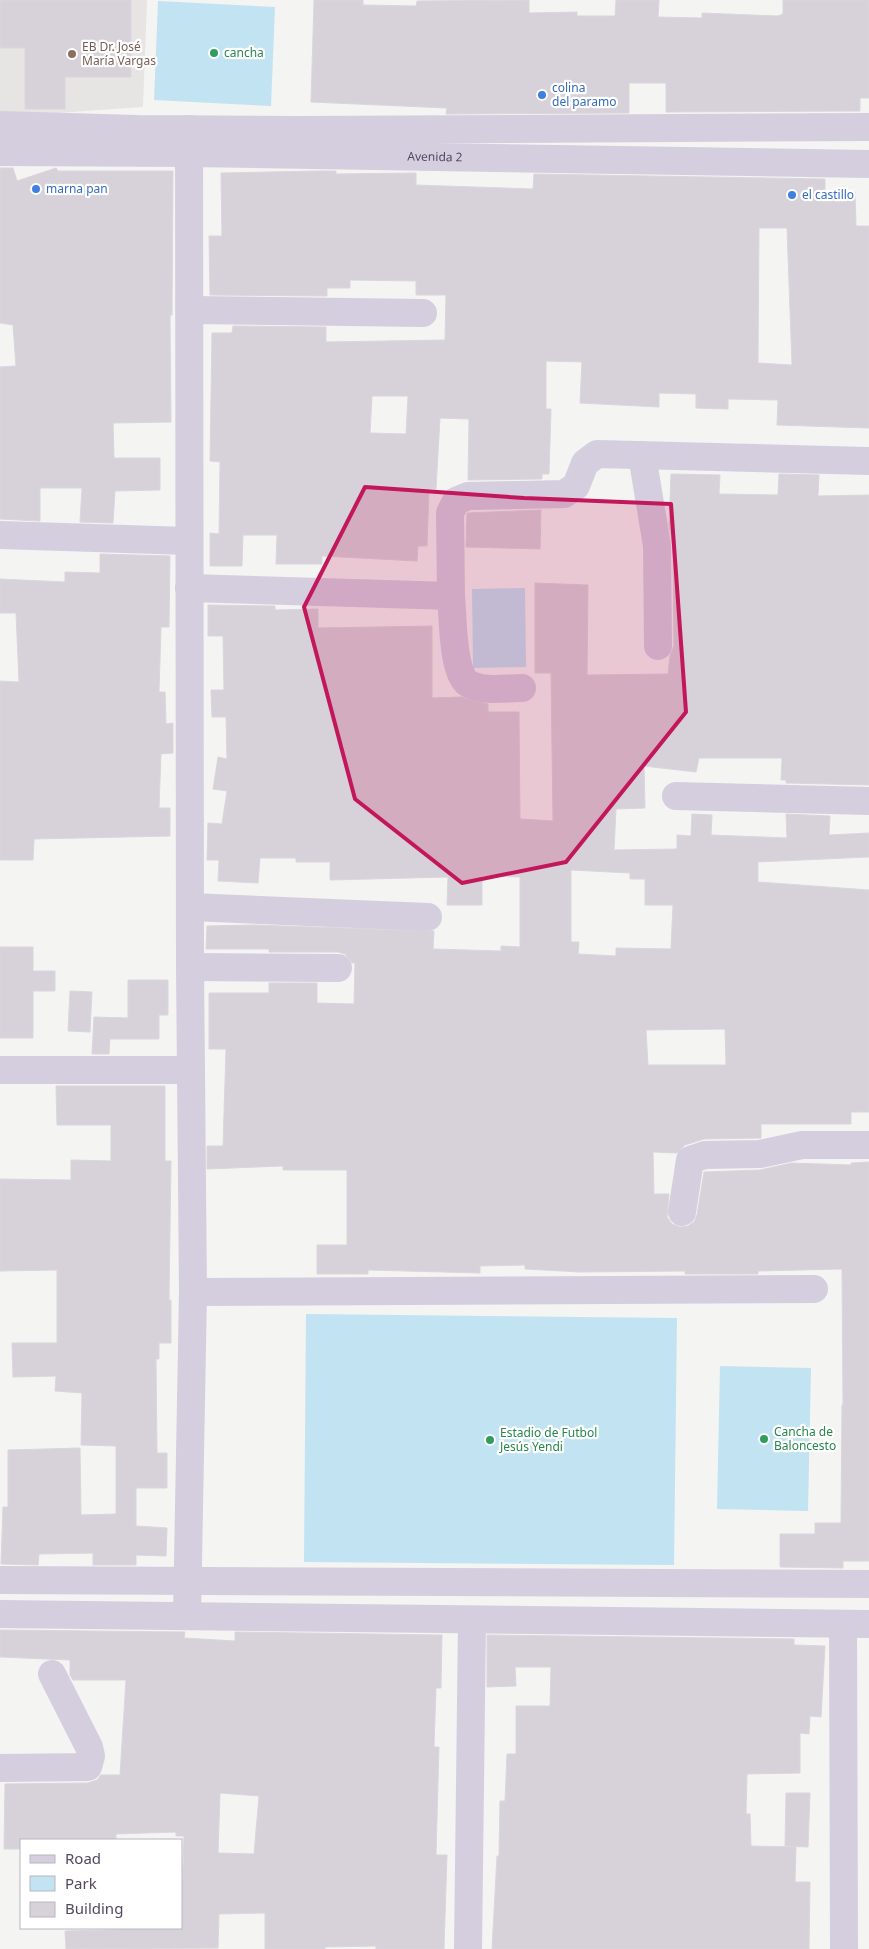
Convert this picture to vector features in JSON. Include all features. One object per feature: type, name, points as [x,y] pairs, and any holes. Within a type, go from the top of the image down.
[{"type":"street","name":"Avenida 2","points":[[0,126],[189,141],[869,164]]},
{"type":"street","name":"Avenida 2","points":[[0,152],[189,141],[869,127]]},
{"type":"street","points":[[188,1616],[187,1581],[193,1292],[190,967],[190,588],[188,542],[189,141]]},
{"type":"street","points":[[190,310],[423,313]]},
{"type":"street","points":[[522,688],[482,688],[466,683],[457,670],[451,596],[450,513],[456,501],[468,496],[564,494],[576,486],[585,463],[597,454],[869,461]]},
{"type":"street","points":[[642,455],[657,546],[658,646]]},
{"type":"street","points":[[0,535],[188,542]]},
{"type":"street","points":[[190,588],[451,596]]},
{"type":"street","points":[[676,796],[869,800]]},
{"type":"street","points":[[191,907],[428,917]]},
{"type":"street","points":[[190,967],[338,968]]},
{"type":"street","points":[[0,1070],[191,1070]]},
{"type":"street","points":[[682,1212],[690,1160],[705,1155],[760,1154],[802,1145],[869,1145]]},
{"type":"street","points":[[193,1292],[814,1289]]},
{"type":"street","points":[[0,1580],[869,1584]]},
{"type":"street","points":[[0,1614],[856,1624],[844,1949]]},
{"type":"street","points":[[468,1949],[472,1620]]},
{"type":"street","points":[[0,1768],[88,1767],[91,1756],[89,1747],[52,1674]]},
{"type":"highlighted area","points":[[365,487],[524,498],[671,504],[686,712],[566,862],[462,883],[355,799],[304,607]]},
{"type":"shaded area","name":"EB Dr. José María Vargas","points":[[0,0],[147,0],[143,107],[0,117]]},
{"type":"green space","name":"cancha","points":[[158,1],[275,7],[271,106],[154,100]]},
{"type":"green space","points":[[525,588],[526,667],[473,668],[472,589]]},
{"type":"green space","name":"Estadio de Futbol Jesús Yendi","points":[[306,1314],[677,1318],[674,1565],[304,1562]]},
{"type":"green space","name":"Cancha de Baloncesto","points":[[720,1366],[811,1368],[808,1511],[717,1509]]},
{"type":"building","name":"EB Dr. José María Vargas","points":[[0,0],[131,0],[131,77],[65,77],[65,109],[25,109],[25,48],[0,48]]},
{"type":"building","points":[[314,0],[363,0],[363,5],[416,6],[417,1],[529,0],[529,13],[577,12],[577,16],[615,16],[616,0],[659,0],[658,17],[702,18],[702,13],[778,16],[783,14],[783,0],[869,0],[869,98],[860,98],[860,111],[666,112],[666,83],[629,83],[629,113],[446,114],[447,108],[311,102]]},
{"type":"building","points":[[0,168],[13,168],[17,181],[56,168],[58,171],[173,171],[172,315],[170,315],[171,422],[113,423],[114,458],[160,458],[160,490],[115,491],[113,523],[80,522],[82,488],[40,488],[40,521],[0,519],[0,367],[16,366],[13,325],[0,323]]},
{"type":"building","points":[[336,171],[336,174],[416,173],[416,185],[533,189],[534,174],[825,179],[825,193],[855,192],[856,226],[869,226],[869,428],[777,425],[778,400],[728,399],[728,409],[696,408],[696,394],[659,393],[659,407],[580,403],[582,362],[546,361],[546,409],[551,409],[549,474],[542,474],[542,479],[468,480],[469,419],[440,418],[436,489],[429,489],[427,546],[418,546],[417,561],[322,556],[322,564],[276,564],[277,535],[243,535],[242,566],[210,566],[210,533],[219,534],[220,462],[210,461],[212,333],[232,333],[233,326],[326,327],[326,342],[445,340],[446,295],[416,295],[416,281],[350,280],[350,288],[327,288],[327,296],[210,295],[209,236],[222,236],[221,173]],"holes":[[[759,228],[787,228],[792,365],[758,363]],[[372,396],[408,396],[406,434],[370,433]]]},
{"type":"building","points":[[671,474],[720,475],[719,494],[778,495],[779,474],[819,475],[818,496],[869,495],[869,785],[786,783],[786,780],[781,780],[782,758],[699,758],[696,772],[644,766],[645,808],[616,809],[614,850],[677,849],[677,835],[691,836],[692,814],[712,815],[711,835],[787,838],[786,814],[830,816],[829,835],[869,833],[869,857],[758,862],[758,882],[869,890],[869,1112],[851,1112],[851,1124],[761,1124],[761,1138],[704,1139],[685,1145],[677,1153],[653,1152],[654,1194],[669,1194],[667,1217],[672,1224],[680,1227],[688,1226],[694,1222],[697,1215],[704,1172],[760,1170],[791,1163],[851,1165],[851,1163],[869,1162],[869,1561],[843,1561],[843,1568],[780,1567],[780,1534],[815,1534],[815,1523],[841,1523],[843,1405],[842,1269],[758,1271],[758,1274],[685,1274],[685,1271],[580,1272],[525,1269],[525,1265],[480,1266],[480,1273],[368,1270],[368,1274],[317,1274],[317,1245],[347,1245],[347,1170],[283,1170],[283,1166],[207,1169],[207,1146],[223,1146],[226,1049],[209,1049],[209,993],[269,993],[269,983],[317,983],[317,1003],[354,1004],[355,963],[352,963],[345,954],[338,952],[269,952],[269,949],[206,949],[207,926],[254,925],[434,931],[433,949],[501,951],[501,946],[520,947],[520,877],[482,876],[482,905],[447,905],[448,877],[330,880],[330,862],[296,862],[296,858],[260,858],[258,883],[218,881],[219,860],[207,860],[208,823],[222,824],[227,791],[213,789],[218,757],[227,759],[226,717],[212,717],[211,690],[224,690],[223,636],[208,636],[208,605],[275,606],[275,610],[318,609],[318,628],[432,626],[432,698],[461,697],[488,704],[488,712],[519,712],[520,819],[553,821],[551,673],[535,673],[535,583],[588,585],[587,675],[668,674],[670,656],[674,646],[673,546],[669,525]],"holes":[[[571,870],[630,873],[630,879],[645,879],[645,905],[673,905],[671,949],[616,948],[616,956],[578,954],[579,942],[571,942]],[[725,1029],[726,1065],[648,1065],[646,1030]]]},
{"type":"building","points":[[541,510],[540,549],[466,547],[467,513]]},
{"type":"building","points":[[100,554],[170,556],[169,627],[161,627],[159,692],[165,692],[166,724],[173,723],[173,753],[161,754],[159,808],[170,808],[170,836],[34,839],[33,860],[0,860],[0,681],[19,682],[16,613],[0,613],[0,579],[65,582],[65,572],[100,573]]},
{"type":"building","points":[[0,947],[33,947],[33,971],[55,971],[55,991],[33,991],[33,1038],[0,1038]]},
{"type":"building","points":[[128,980],[168,980],[168,1015],[159,1015],[159,1039],[110,1039],[109,1054],[92,1054],[94,1017],[128,1018]]},
{"type":"building","points":[[70,991],[92,992],[90,1032],[68,1031]]},
{"type":"building","points":[[56,1086],[165,1086],[165,1161],[171,1161],[169,1300],[171,1300],[171,1343],[159,1343],[159,1359],[156,1359],[157,1453],[167,1453],[167,1488],[136,1488],[136,1526],[167,1528],[166,1556],[136,1555],[136,1565],[93,1565],[93,1553],[39,1554],[38,1565],[1,1564],[3,1507],[8,1507],[8,1450],[80,1448],[81,1515],[116,1514],[116,1446],[81,1445],[82,1393],[55,1391],[56,1376],[13,1377],[12,1343],[57,1343],[57,1270],[0,1271],[0,1179],[71,1180],[71,1160],[111,1161],[111,1125],[57,1125]]},
{"type":"building","points":[[0,1630],[185,1632],[184,1638],[235,1641],[235,1632],[442,1635],[441,1688],[436,1688],[434,1747],[439,1747],[436,1855],[447,1855],[444,1949],[376,1949],[376,1946],[325,1947],[325,1949],[265,1949],[265,1913],[219,1914],[218,1948],[66,1949],[65,1931],[182,1929],[184,1836],[176,1836],[176,1832],[116,1834],[116,1839],[20,1839],[20,1849],[4,1849],[5,1784],[88,1783],[97,1780],[101,1775],[120,1775],[126,1680],[73,1680],[70,1675],[70,1660],[0,1657]],"holes":[[[220,1793],[259,1796],[254,1854],[218,1853]]]},
{"type":"building","points":[[487,1635],[794,1639],[794,1645],[825,1646],[821,1717],[810,1716],[809,1734],[800,1733],[800,1773],[747,1774],[746,1814],[750,1814],[751,1846],[796,1847],[795,1882],[810,1882],[809,1949],[492,1949],[497,1856],[499,1856],[500,1801],[505,1801],[507,1754],[516,1754],[516,1706],[550,1706],[551,1667],[515,1667],[516,1686],[487,1687]]},
{"type":"building","points":[[786,1793],[810,1793],[808,1847],[785,1846]]},
{"type":"place","name":"cancha","points":[[214,53]]},
{"type":"place","name":"EB Dr. José María Vargas","points":[[72,54]]},
{"type":"place","name":"colina del paramo","points":[[542,95]]},
{"type":"place","name":"marna pan","points":[[36,189]]},
{"type":"place","name":"el castillo","points":[[792,195]]},
{"type":"place","name":"Cancha de Baloncesto","points":[[764,1439]]},
{"type":"place","name":"Estadio de Futbol Jesús Yendi","points":[[490,1440]]}]
